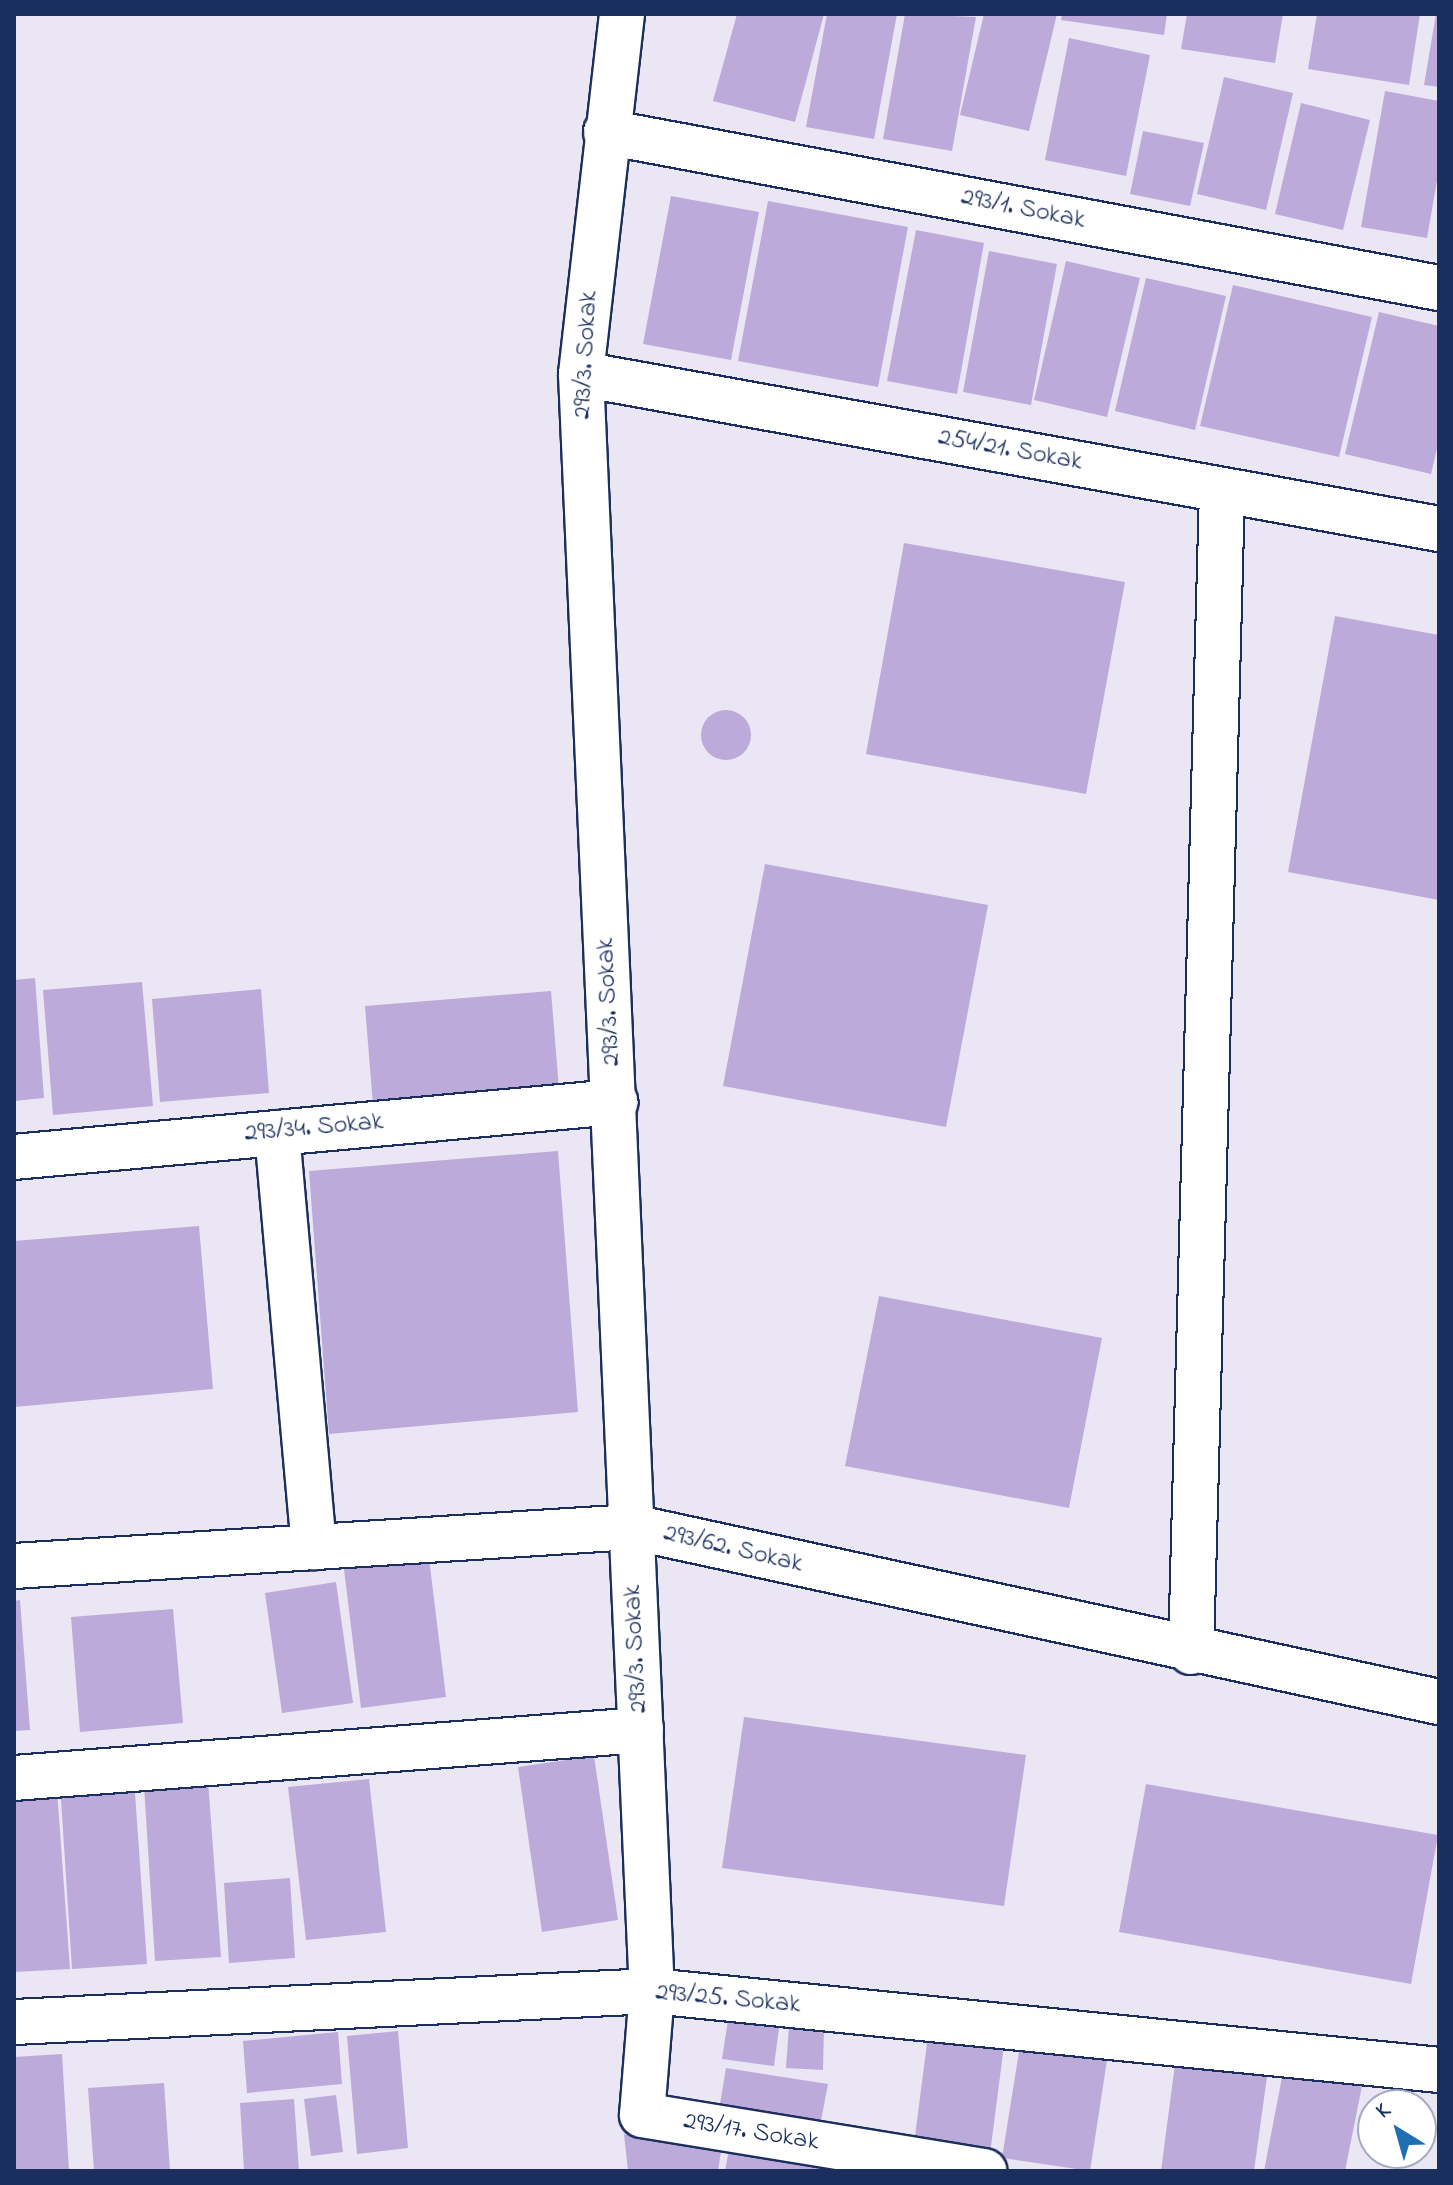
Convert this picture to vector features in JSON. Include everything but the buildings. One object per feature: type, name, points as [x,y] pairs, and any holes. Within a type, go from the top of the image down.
[{"type":"street","name":"293/3. Sokak","points":[[622,14],[606,132],[581,374],[652,1991]]},
{"type":"street","name":"293/1. Sokak","points":[[606,132],[1439,288]]},
{"type":"street","name":"254/21. Sokak","points":[[581,374],[1439,529]]},
{"type":"street","points":[[1191,1652],[1222,490]]},
{"type":"street","name":"293/34. Sokak","points":[[14,1157],[615,1102]]},
{"type":"street","points":[[277,1133],[314,1547]]},
{"type":"street","name":"293/62. Sokak","points":[[14,1566],[632,1527],[1191,1652],[1439,1702]]},
{"type":"street","points":[[14,1778],[641,1730]]},
{"type":"street","name":"293/25. Sokak","points":[[14,2022],[652,1991],[1439,2070]]},
{"type":"street","name":"293/17. Sokak","points":[[652,1991],[642,2115],[984,2171]]}]
